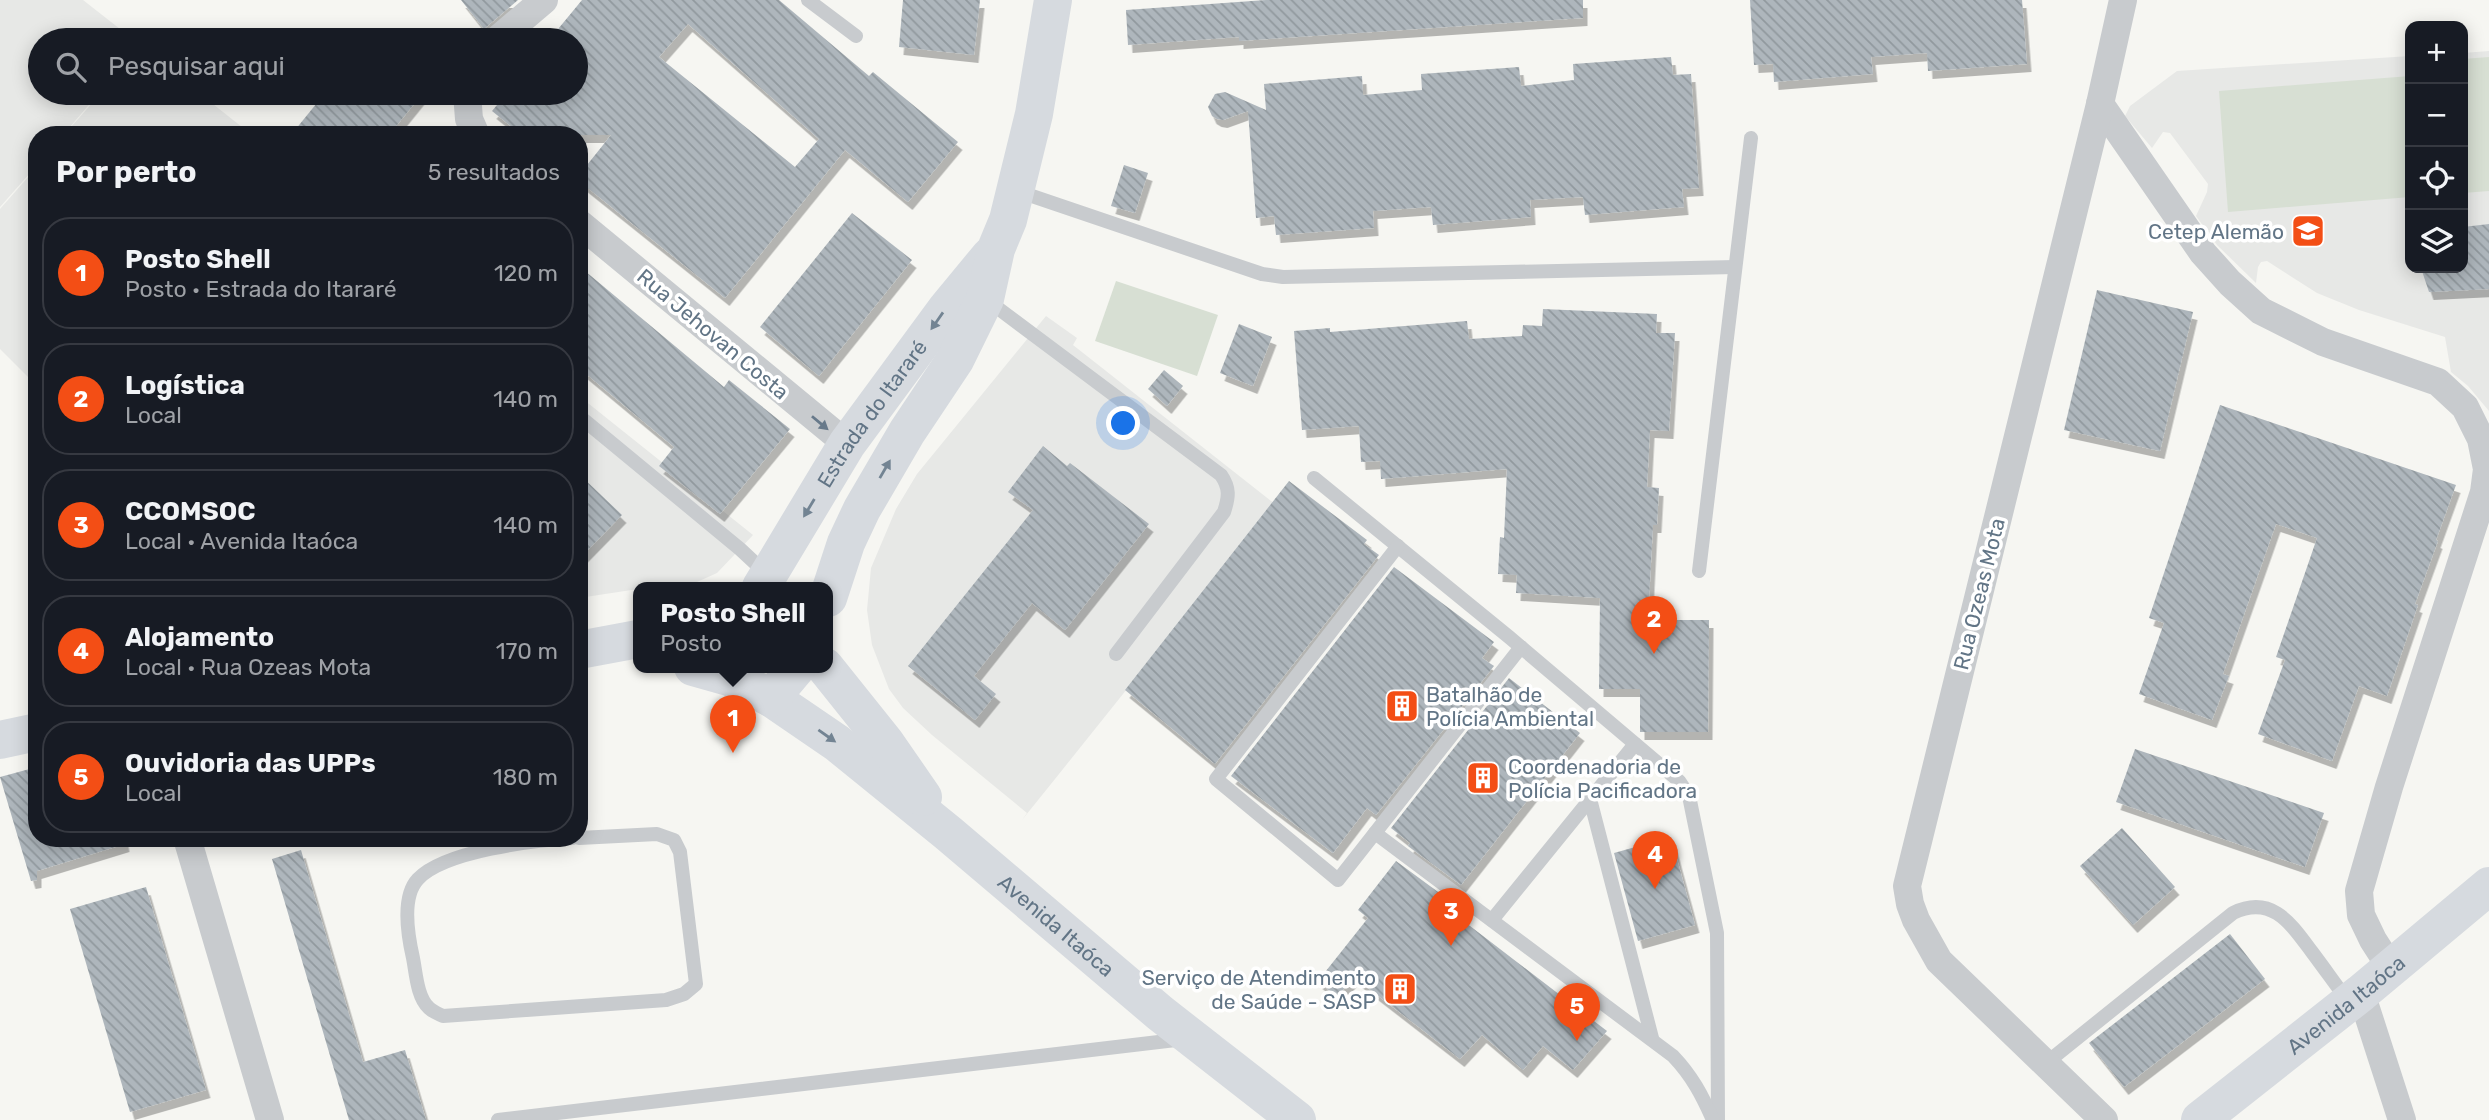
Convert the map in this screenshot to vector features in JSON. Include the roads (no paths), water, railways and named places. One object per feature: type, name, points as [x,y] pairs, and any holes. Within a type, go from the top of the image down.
[{"type":"main road","name":"Estrada do Itararé","points":[[833,583],[846,543],[862,509],[907,432],[955,360],[975,293],[996,249],[1016,191],[1034,114],[1053,0]]},
{"type":"main road","name":"Estrada do Itararé","points":[[765,581],[847,444],[947,308],[975,293]]},
{"type":"main road","points":[[588,650],[633,640]]},
{"type":"main road","points":[[588,653],[633,658]]},
{"type":"main road","points":[[732,673],[771,698],[792,673]]},
{"type":"main road","name":"Avenida Itaóca","points":[[830,673],[886,742],[948,833]]},
{"type":"main road","name":"Avenida Itaóca","points":[[771,698],[837,743],[1192,1038],[1297,1120]]},
{"type":"main road","points":[[0,740],[28,734]]},
{"type":"main road","name":"Avenida Itaóca","points":[[2200,1120],[2489,886]]},
{"type":"street","points":[[511,28],[544,0]]},
{"type":"street","name":"Rua Ozeas Mota","points":[[2104,1120],[1939,961],[1916,920],[1910,904],[1908,886],[2100,104],[2123,0]]},
{"type":"street","points":[[2100,104],[2203,253],[2230,283],[2261,311],[2323,342],[2438,382],[2465,407],[2481,439],[2487,469],[2484,492],[2389,786],[2359,891],[2361,915],[2391,968]]},
{"type":"street","points":[[468,105],[472,126]]},
{"type":"street","name":"Rua Jehovan Costa","points":[[588,230],[847,444]]},
{"type":"street","points":[[190,847],[270,1120]]},
{"type":"street","points":[[2355,997],[2402,1120]]},
{"type":"lane","points":[[808,0],[856,36]]},
{"type":"lane","points":[[1699,571],[1751,138]]},
{"type":"lane","points":[[1016,191],[1262,274],[1283,277],[1735,267]]},
{"type":"lane","points":[[975,293],[1221,475],[1227,484],[1229,498],[1224,512],[1116,654]]},
{"type":"lane","points":[[588,423],[740,549],[765,581]]},
{"type":"lane","points":[[1314,478],[1521,647],[1679,781],[1689,796],[1717,933],[1716,1120]]},
{"type":"lane","points":[[1398,546],[1216,779],[1338,880],[1521,647]]},
{"type":"lane","points":[[1492,920],[1635,744]]},
{"type":"lane","points":[[1590,799],[1652,1038]]},
{"type":"lane","points":[[1375,833],[1652,1038],[1690,1074],[1716,1120]]},
{"type":"lane","points":[[502,847],[439,865],[416,880],[407,904],[409,938],[419,989],[429,1008],[443,1016],[666,1000],[684,993],[696,984],[680,852],[674,840],[657,834],[588,838]]},
{"type":"lane","points":[[2045,1064],[2232,913],[2245,907],[2269,909],[2288,920],[2355,997]]},
{"type":"lane","points":[[498,1120],[1192,1038]]},
{"type":"place","name":"Cetep Alemão","points":[[2308,231]]},
{"type":"place","name":"Logística","points":[[1654,654]]},
{"type":"place","name":"Batalhão de Polícia Ambiental","points":[[1402,706]]},
{"type":"place","name":"Posto Shell","points":[[733,753]]},
{"type":"place","name":"Coordenadoria de Polícia Pacificadora","points":[[1483,778]]},
{"type":"place","name":"Alojamento","points":[[1655,889]]},
{"type":"place","name":"CCOMSOC","points":[[1451,946]]},
{"type":"place","name":"Serviço de Atendimento de Saúde - SASP","points":[[1400,989]]},
{"type":"place","name":"Ouvidoria das UPPs","points":[[1577,1041]]}]
